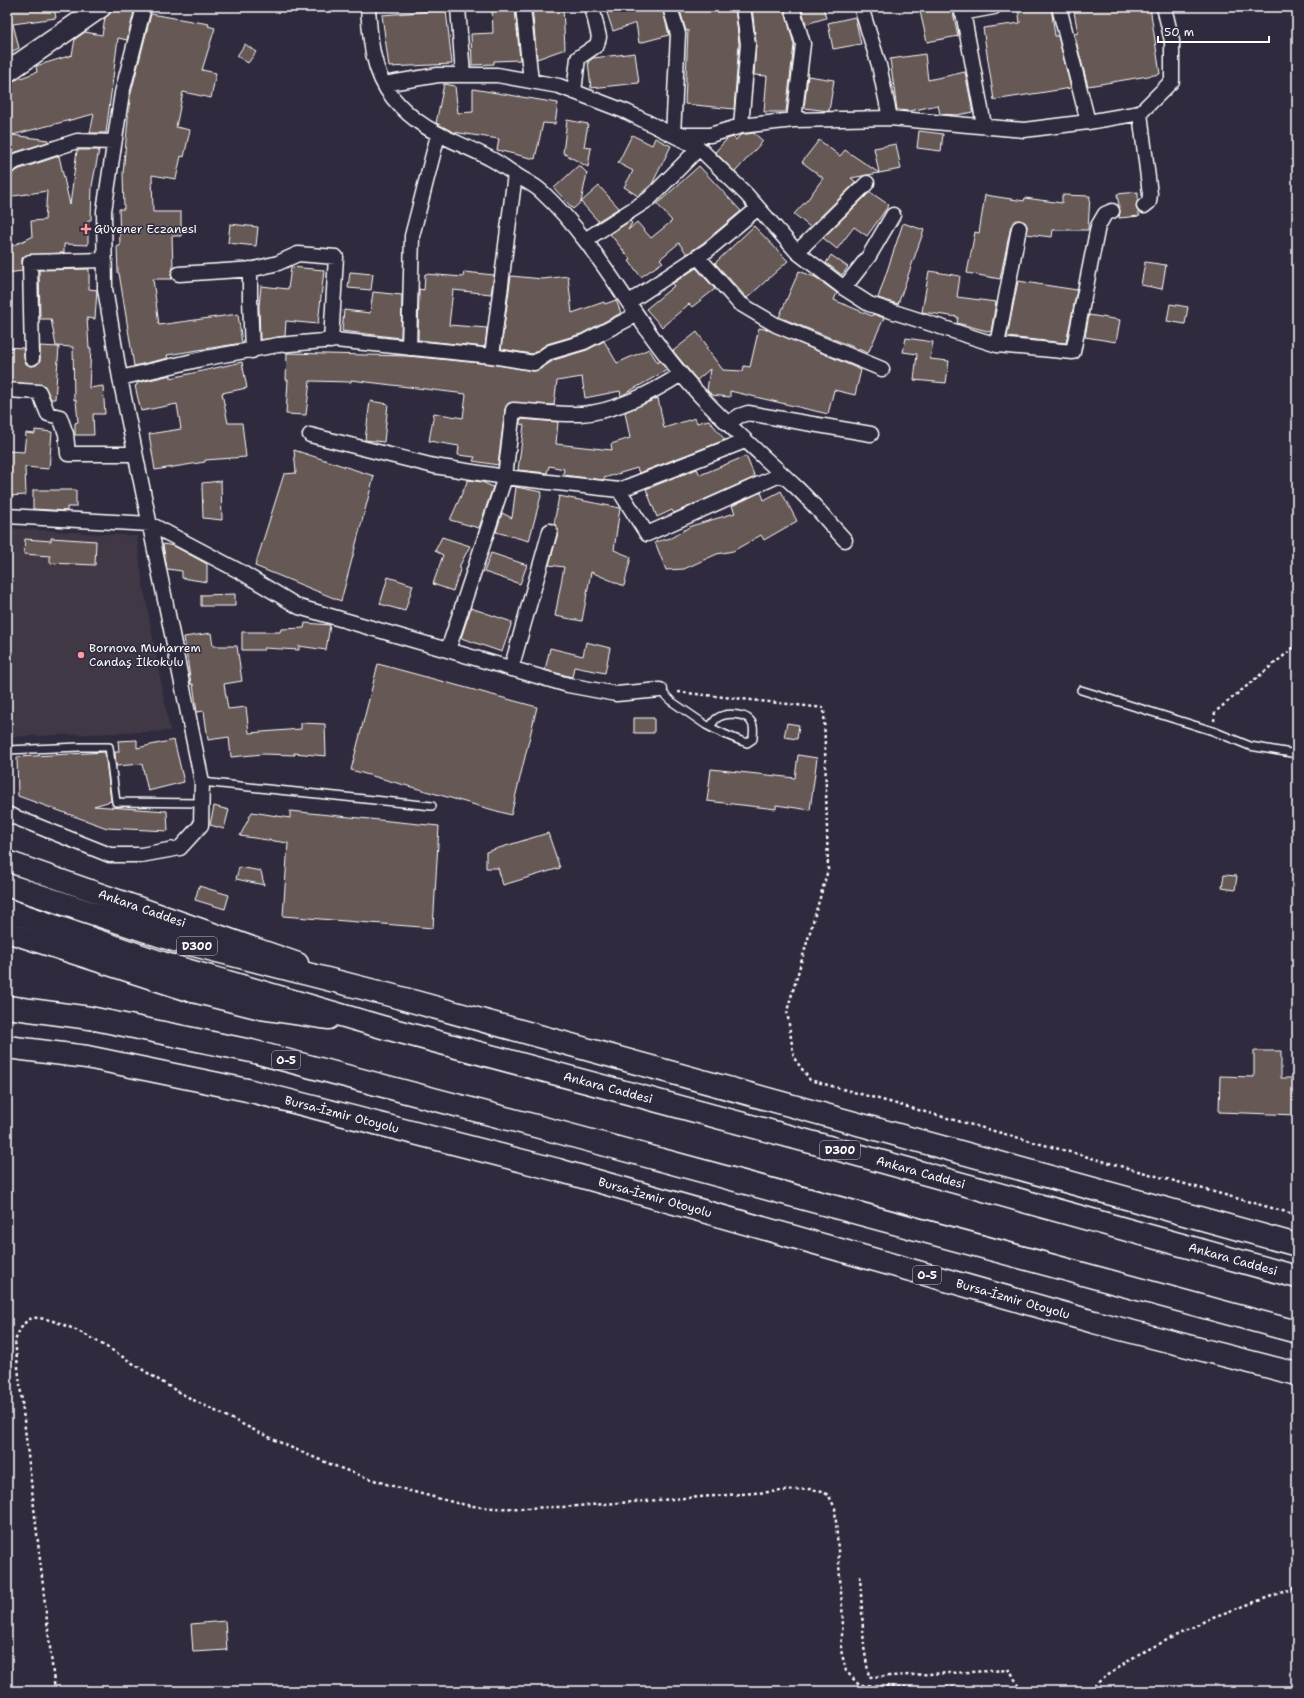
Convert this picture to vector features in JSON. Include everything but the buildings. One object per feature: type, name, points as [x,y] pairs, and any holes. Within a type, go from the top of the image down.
[{"type":"highway","name":"Ankara Caddesi","points":[[7,885],[174,940],[390,995],[1297,1245]]},
{"type":"highway","name":"Ankara Caddesi","points":[[7,910],[162,963],[382,1027],[829,1147],[1297,1277]]},
{"type":"highway","name":"O-5","points":[[7,1007],[90,1018],[250,1051],[562,1133],[1297,1332]]},
{"type":"highway","name":"Bursa-İzmir Otoyolu","points":[[7,1047],[86,1057],[247,1090],[558,1170],[1086,1320],[1297,1374]]},
{"type":"main road","points":[[7,72],[101,7]]},
{"type":"main road","name":"Ankara Caddesi","points":[[7,861],[390,995]]},
{"type":"main road","name":"Ankara Caddesi","points":[[7,932],[189,991],[239,1004],[261,1009],[382,1027]]},
{"type":"street","points":[[7,814],[110,855],[141,855],[180,848],[201,825],[202,782],[120,378],[105,289],[104,211],[122,93],[144,7]]},
{"type":"street","points":[[368,7],[370,34],[377,73],[392,97],[412,118],[438,135],[492,159],[541,191],[585,240],[629,302],[636,315],[681,374],[728,424],[782,474],[845,540]]},
{"type":"street","points":[[458,7],[463,75]]},
{"type":"street","points":[[523,7],[531,81]]},
{"type":"street","points":[[574,92],[578,58],[597,45],[599,36],[592,7]]},
{"type":"street","points":[[670,7],[678,34],[673,135]]},
{"type":"street","points":[[741,126],[748,44],[743,7]]},
{"type":"street","points":[[792,7],[803,44],[794,120]]},
{"type":"street","points":[[861,7],[879,66],[890,118]]},
{"type":"street","points":[[984,125],[962,10],[994,7]]},
{"type":"street","points":[[1059,7],[1088,122]]},
{"type":"street","points":[[673,135],[710,135],[741,126],[794,120],[890,118],[984,125],[1024,130],[1088,122],[1140,113],[1172,81],[1172,41],[1164,7]]},
{"type":"street","points":[[384,84],[438,75],[497,75],[559,86],[628,112],[699,148],[758,208],[797,252],[844,288],[869,304],[997,345],[1073,352],[1098,226],[1105,214],[1112,211]]},
{"type":"street","points":[[1140,113],[1150,194],[1149,202],[1144,206]]},
{"type":"street","points":[[409,348],[412,236],[438,135]]},
{"type":"street","points":[[7,167],[16,161],[77,141],[114,142]]},
{"type":"street","points":[[585,240],[649,199],[699,148]]},
{"type":"street","points":[[492,356],[515,174]]},
{"type":"street","points":[[797,252],[867,183]]},
{"type":"street","points":[[629,302],[698,257],[758,208]]},
{"type":"street","points":[[844,288],[869,256],[893,215]]},
{"type":"street","points":[[997,345],[1019,228]]},
{"type":"street","points":[[179,274],[250,269],[278,263],[298,254],[336,258],[331,341]]},
{"type":"street","points":[[698,257],[739,303],[776,324],[882,369]]},
{"type":"street","points":[[32,358],[30,262],[105,260]]},
{"type":"street","points":[[250,269],[252,351]]},
{"type":"street","points":[[120,378],[206,358],[278,346],[331,341],[492,356],[534,362],[550,352],[584,342],[636,315]]},
{"type":"street","points":[[448,650],[505,477],[513,410],[581,414],[604,410],[659,388],[681,374]]},
{"type":"street","points":[[7,390],[38,392],[48,414],[60,417],[66,434],[68,454],[135,454]]},
{"type":"street","points":[[728,424],[739,416],[748,414],[871,434]]},
{"type":"street","points":[[310,434],[434,466],[505,477],[618,490],[745,441]]},
{"type":"street","points":[[618,490],[647,534],[782,474]]},
{"type":"street","points":[[7,516],[150,524],[241,572],[299,607],[568,685],[616,694],[660,690]]},
{"type":"street","points":[[511,668],[550,531]]},
{"type":"lane","points":[[660,690],[670,701],[710,727],[727,736],[747,743],[753,739],[753,724],[749,719],[739,715],[726,715],[716,719],[710,727]]},
{"type":"lane","points":[[1081,690],[1213,731],[1250,746],[1297,754]]},
{"type":"lane","points":[[7,750],[109,747],[116,802],[202,803]]},
{"type":"lane","points":[[202,782],[432,806]]},
{"type":"path","points":[[1213,731],[1215,712],[1297,645]]},
{"type":"path","points":[[660,690],[824,708],[828,870],[787,1011],[794,1058],[810,1080],[1297,1215]]},
{"type":"path","points":[[56,1691],[15,1341],[19,1330],[26,1321],[37,1317],[60,1323],[92,1339],[177,1392],[305,1455],[382,1484],[438,1498],[481,1507],[563,1507],[810,1489],[822,1491],[833,1502],[837,1523],[843,1620],[840,1650],[846,1672],[859,1685],[928,1688],[958,1687],[988,1691]]},
{"type":"path","points":[[860,1576],[864,1647],[869,1677],[1010,1670],[1021,1691]]},
{"type":"path","points":[[1090,1691],[1097,1683],[1137,1655],[1213,1617],[1297,1587]]},
{"type":"shaded area","name":"Bornova Muharrem Candaş İlkokulu","points":[[7,528],[137,536],[142,578],[170,731],[7,737]]},
{"type":"place","name":"Güvener Eczanesi","points":[[86,229]]},
{"type":"place","name":"Bornova Muharrem Candaş İlkokulu","points":[[81,655]]}]
